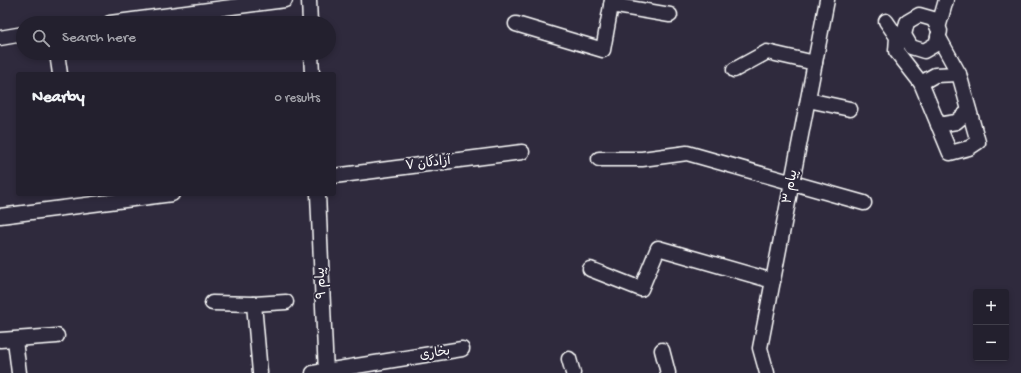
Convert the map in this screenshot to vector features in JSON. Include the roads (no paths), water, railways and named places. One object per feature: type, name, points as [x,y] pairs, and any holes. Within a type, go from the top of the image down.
[{"type":"street","points":[[163,16],[285,0]]},
{"type":"street","points":[[309,0],[310,16]]},
{"type":"street","name":"پيام ۳","points":[[767,373],[760,348],[827,0]]},
{"type":"street","points":[[886,21],[910,47],[924,51],[936,44],[946,0]]},
{"type":"street","points":[[516,24],[604,50],[612,2],[670,15]]},
{"type":"street","points":[[919,15],[933,19],[938,32],[959,74],[978,142],[969,148],[950,153],[921,83],[896,51],[900,36],[907,22],[919,15]]},
{"type":"street","points":[[0,38],[16,35]]},
{"type":"street","points":[[734,70],[767,52],[815,63]]},
{"type":"street","points":[[58,60],[60,72]]},
{"type":"street","points":[[311,60],[312,72]]},
{"type":"street","points":[[921,83],[935,75],[959,74]]},
{"type":"street","points":[[808,100],[850,109]]},
{"type":"street","points":[[938,124],[956,122],[969,111]]},
{"type":"street","name":"آزادگان ۷","points":[[336,176],[522,152]]},
{"type":"street","points":[[599,159],[642,158],[686,153],[864,204]]},
{"type":"street","points":[[0,216],[156,196]]},
{"type":"street","name":"پیام ۹","points":[[318,196],[321,372]]},
{"type":"street","points":[[590,269],[641,289],[658,248],[772,281]]},
{"type":"street","points":[[212,303],[254,304],[286,302]]},
{"type":"street","points":[[254,304],[260,373]]},
{"type":"street","points":[[0,340],[57,336]]},
{"type":"street","points":[[15,340],[19,373]]},
{"type":"street","name":"بخاری","points":[[321,372],[462,349]]},
{"type":"street","points":[[662,350],[668,373]]},
{"type":"street","points":[[569,359],[573,373]]}]
